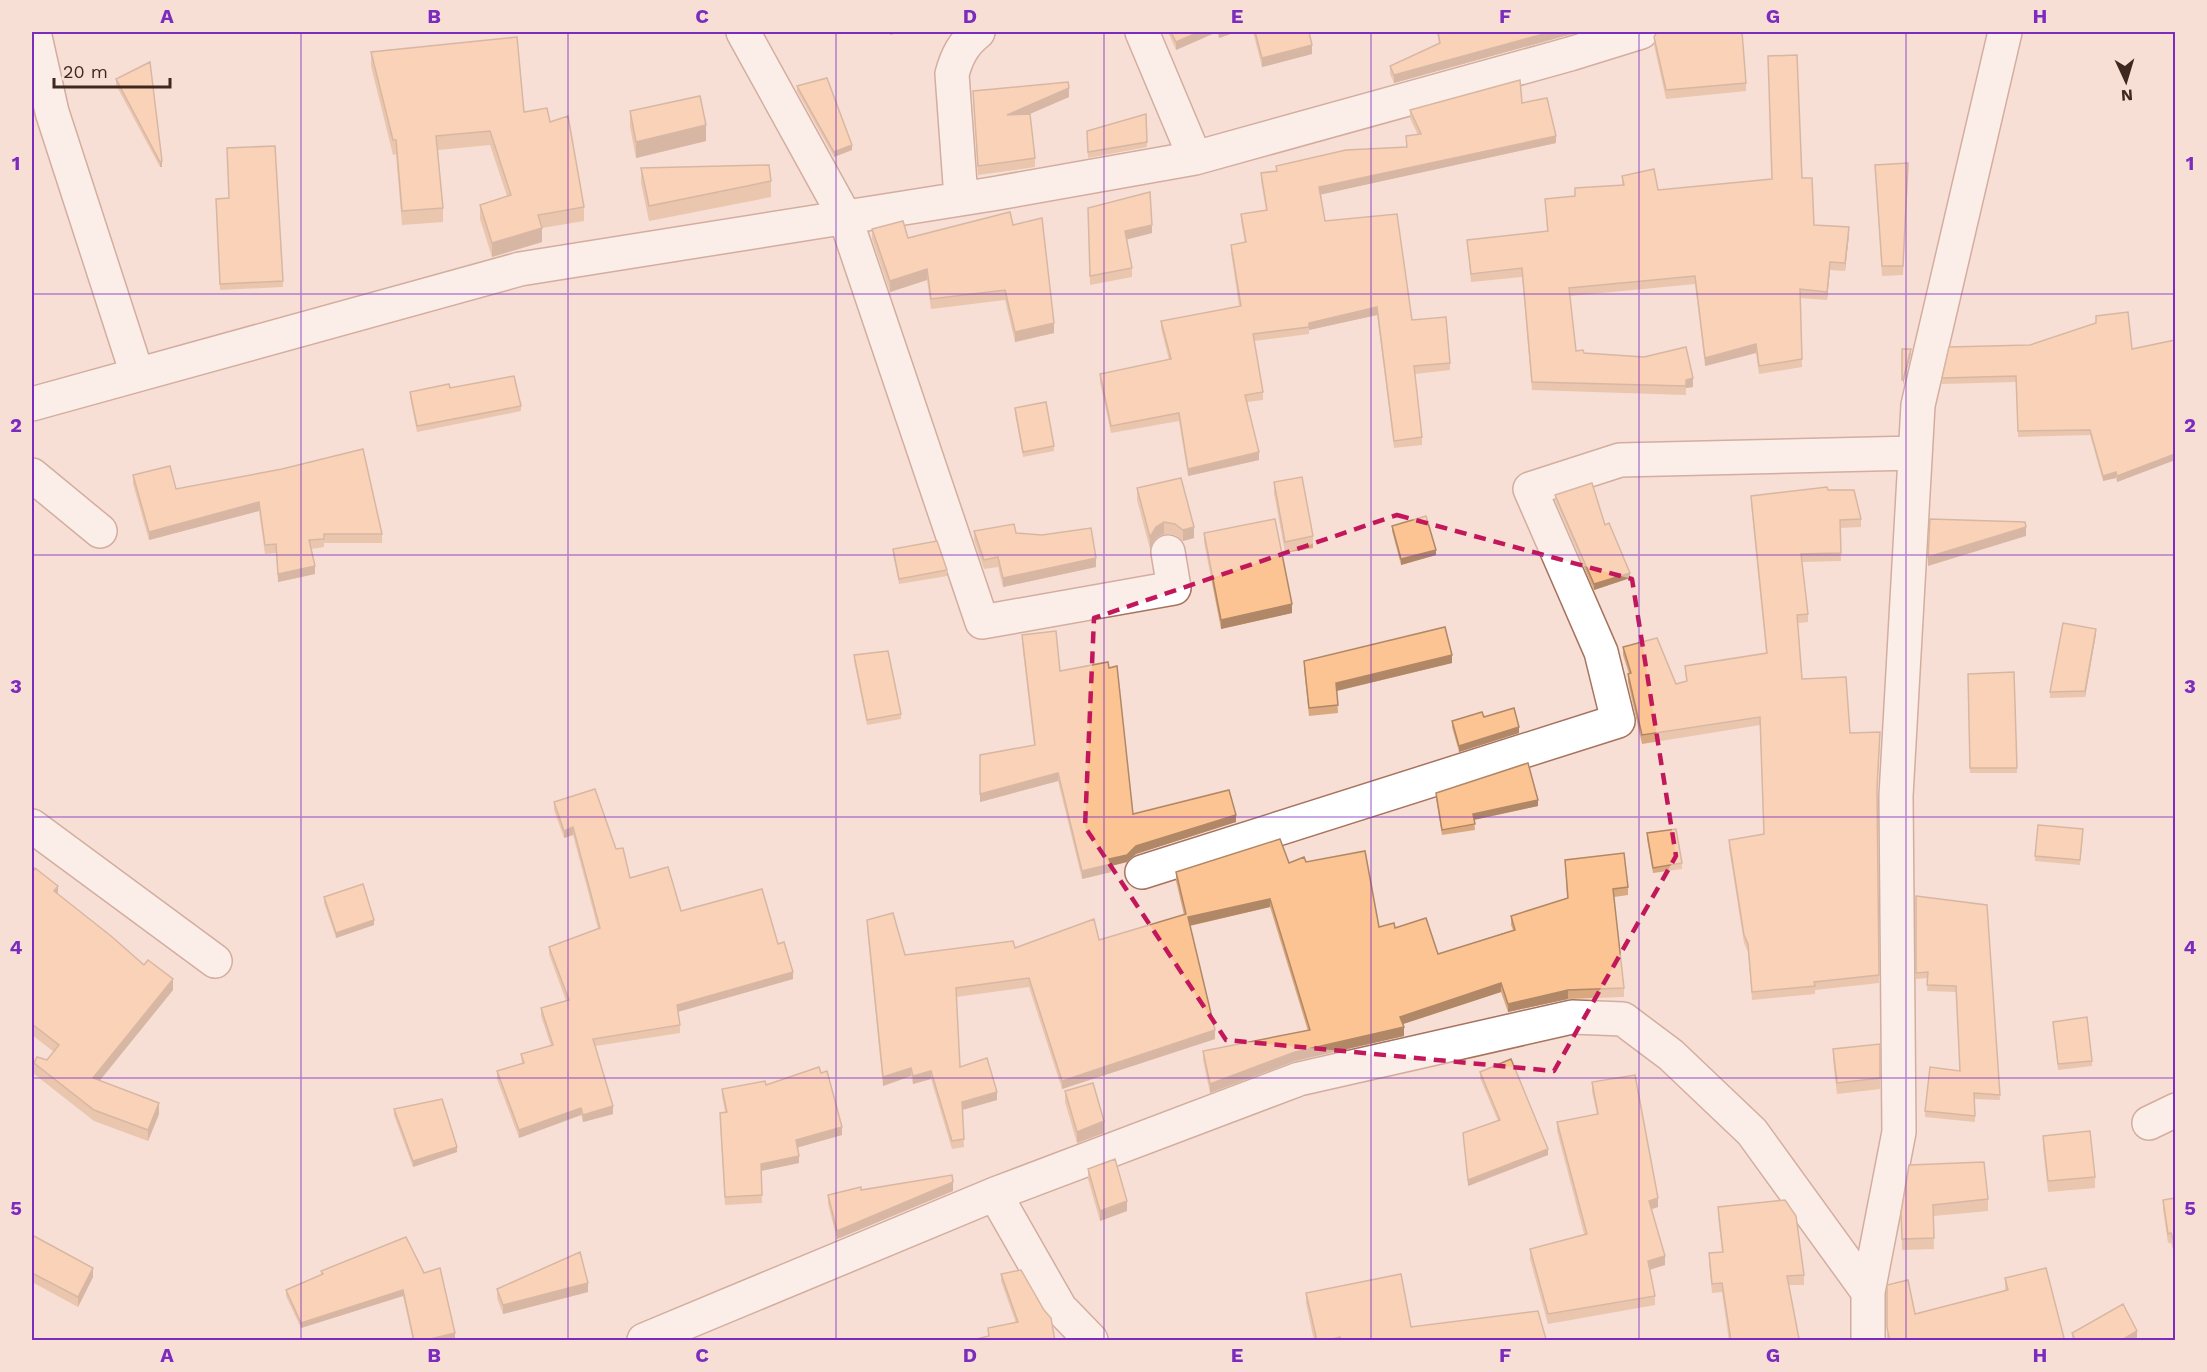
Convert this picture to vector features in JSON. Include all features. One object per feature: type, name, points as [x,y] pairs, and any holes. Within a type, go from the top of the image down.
[{"type":"street","points":[[34,32],[42,105],[136,374]]},
{"type":"street","points":[[743,32],[845,217],[982,622],[1174,588],[1168,552]]},
{"type":"street","points":[[961,198],[952,74],[958,55],[966,42],[978,32]]},
{"type":"street","points":[[1142,32],[1195,158]]},
{"type":"street","points":[[32,404],[520,269],[1195,158],[1570,54],[1641,32]]},
{"type":"street","points":[[1868,1341],[1868,1292],[1899,1132],[1896,796],[1918,405],[2005,32]]},
{"type":"street","points":[[1142,872],[1618,721],[1601,652],[1530,489],[1620,460],[1914,453]]},
{"type":"street","points":[[32,475],[100,531]]},
{"type":"street","points":[[32,826],[215,961]]},
{"type":"street","points":[[644,1341],[995,1194],[1299,1079],[1572,1017],[1623,1019],[1671,1055],[1752,1132],[1868,1292]]},
{"type":"street","points":[[995,1194],[1060,1308],[1091,1341]]},
{"type":"highlighted area","points":[[1397,515],[1632,579],[1676,856],[1554,1071],[1226,1040],[1085,827],[1094,618]]},
{"type":"building","points":[[1171,32],[1199,32],[1176,42]]},
{"type":"building","points":[[1255,32],[1309,32],[1312,45],[1262,58]]},
{"type":"building","points":[[1438,32],[1551,32],[1394,75],[1390,66],[1440,43]]},
{"type":"building","points":[[1657,32],[1742,32],[1746,83],[1666,90],[1654,37]]},
{"type":"building","points":[[517,37],[524,112],[547,108],[550,122],[568,116],[584,207],[538,215],[542,228],[492,243],[480,205],[511,195],[490,131],[436,136],[443,208],[402,211],[396,140],[393,140],[371,52]]},
{"type":"building","points":[[1797,55],[1802,178],[1812,178],[1814,225],[1849,227],[1845,263],[1830,262],[1827,292],[1800,289],[1802,359],[1759,366],[1756,344],[1705,358],[1695,276],[1569,288],[1576,351],[1644,357],[1686,347],[1693,378],[1686,380],[1686,386],[1532,382],[1522,268],[1471,274],[1467,240],[1548,231],[1545,199],[1575,196],[1575,188],[1624,185],[1622,176],[1654,169],[1658,190],[1772,179],[1768,56]]},
{"type":"building","points":[[150,62],[162,161],[160,162],[116,79]]},
{"type":"building","points":[[827,78],[852,145],[834,152],[797,86]]},
{"type":"building","points":[[1520,80],[1522,103],[1547,98],[1556,136],[1319,187],[1325,221],[1397,214],[1412,320],[1446,317],[1450,363],[1414,366],[1422,437],[1394,441],[1377,307],[1309,323],[1309,327],[1253,334],[1263,392],[1245,395],[1259,452],[1188,469],[1179,413],[1111,426],[1100,374],[1171,359],[1161,321],[1241,306],[1231,245],[1246,242],[1241,214],[1267,210],[1261,173],[1277,171],[1276,166],[1346,150],[1407,147],[1406,136],[1421,134],[1410,110]]},
{"type":"building","points":[[1068,82],[1069,88],[1007,115],[1030,114],[1035,158],[978,166],[973,91]]},
{"type":"building","points":[[700,96],[706,125],[636,142],[630,111]]},
{"type":"building","points":[[1146,114],[1147,142],[1088,152],[1087,131]]},
{"type":"building","points":[[275,146],[283,281],[220,284],[216,199],[229,198],[227,148]]},
{"type":"building","points":[[1908,163],[1903,266],[1882,266],[1875,165]]},
{"type":"building","points":[[769,165],[771,181],[649,206],[641,168]]},
{"type":"building","points":[[1150,192],[1152,225],[1125,231],[1132,268],[1090,276],[1088,208]]},
{"type":"building","points":[[1010,212],[1013,225],[1042,218],[1054,323],[1015,332],[1005,290],[931,299],[927,269],[890,281],[872,229],[903,221],[908,238]]},
{"type":"building","points":[[2128,312],[2132,349],[2175,340],[2175,454],[2117,476],[2116,472],[2103,476],[2090,430],[2018,431],[2016,376],[1942,378],[1949,347],[2030,345],[2096,323],[2096,316]]},
{"type":"building","points":[[1902,349],[1911,349],[1903,380],[1902,380]]},
{"type":"building","points":[[514,376],[521,406],[417,426],[410,392],[449,384],[450,388]]},
{"type":"building","points":[[1046,402],[1054,446],[1023,452],[1015,408]]},
{"type":"building","points":[[363,449],[382,534],[324,534],[324,539],[309,540],[315,566],[278,574],[276,544],[265,545],[259,502],[149,532],[133,475],[170,466],[176,489],[282,469]]},
{"type":"building","points":[[1302,477],[1313,536],[1285,542],[1274,482]]},
{"type":"building","points":[[1181,478],[1194,527],[1183,530],[1175,524],[1164,522],[1156,527],[1150,537],[1137,488]]},
{"type":"building","points":[[1592,483],[1605,525],[1609,523],[1630,573],[1594,584],[1555,495]]},
{"type":"building","points":[[1827,487],[1828,490],[1854,490],[1861,519],[1840,520],[1841,553],[1801,554],[1808,614],[1797,615],[1802,679],[1846,677],[1850,733],[1880,732],[1877,788],[1879,975],[1814,982],[1815,986],[1752,992],[1748,944],[1744,935],[1729,840],[1764,834],[1760,717],[1642,735],[1628,674],[1631,673],[1623,647],[1657,638],[1676,684],[1687,681],[1685,666],[1767,653],[1751,496]]},
{"type":"building","points":[[1426,516],[1436,550],[1401,559],[1392,526]]},
{"type":"building","points":[[1275,519],[1292,604],[1221,620],[1204,533]]},
{"type":"building","points":[[1930,519],[2025,522],[2026,527],[1928,557]]},
{"type":"building","points":[[1014,524],[1016,533],[1042,535],[1091,528],[1096,558],[1003,578],[998,557],[984,560],[974,531]]},
{"type":"building","points":[[937,541],[947,570],[899,579],[893,549]]},
{"type":"building","points":[[2063,623],[2096,629],[2085,691],[2050,692]]},
{"type":"building","points":[[1445,627],[1452,655],[1336,683],[1338,705],[1309,708],[1304,661]]},
{"type":"building","points":[[1056,631],[1060,671],[1108,662],[1109,668],[1117,666],[1133,814],[1229,790],[1236,815],[1136,846],[1127,855],[1109,859],[1111,864],[1082,871],[1058,773],[980,794],[980,755],[1035,745],[1022,635]]},
{"type":"building","points":[[888,651],[901,714],[867,720],[854,655]]},
{"type":"building","points":[[2014,672],[2017,768],[1970,768],[1968,674]]},
{"type":"building","points":[[1514,708],[1519,727],[1459,746],[1452,721],[1482,712],[1484,717]]},
{"type":"building","points":[[1528,763],[1538,800],[1473,814],[1475,824],[1442,830],[1436,793]]},
{"type":"building","points":[[595,789],[616,849],[623,848],[630,878],[668,867],[681,911],[762,889],[778,944],[784,942],[793,972],[677,1005],[680,1025],[593,1039],[613,1106],[583,1115],[581,1108],[519,1130],[497,1071],[524,1063],[521,1054],[553,1045],[541,1008],[569,1000],[549,947],[600,928],[573,827],[564,831],[554,802]]},
{"type":"building","points":[[2038,825],[2083,829],[2080,860],[2035,856]]},
{"type":"building","points":[[1676,829],[1682,863],[1653,868],[1647,833]]},
{"type":"building","points":[[1280,839],[1289,863],[1304,857],[1306,862],[1365,851],[1379,927],[1394,923],[1395,928],[1426,918],[1438,954],[1515,930],[1511,916],[1568,898],[1565,860],[1624,853],[1628,887],[1613,889],[1624,988],[1568,990],[1508,1004],[1501,983],[1400,1017],[1404,1027],[1295,1052],[1210,1084],[1203,1051],[1310,1030],[1270,899],[1188,917],[1215,1030],[1062,1081],[1029,978],[956,988],[960,1067],[987,1058],[997,1092],[962,1102],[964,1139],[952,1141],[931,1071],[913,1076],[911,1068],[883,1077],[867,920],[893,913],[905,955],[1013,941],[1015,948],[1094,919],[1099,940],[1186,914],[1176,872]]},
{"type":"building","points":[[35,868],[58,886],[54,891],[144,965],[148,960],[173,979],[93,1078],[159,1103],[148,1130],[94,1110],[34,1063],[37,1057],[47,1060],[59,1045],[32,1024],[32,873]]},
{"type":"building","points":[[363,884],[374,920],[336,933],[324,897]]},
{"type":"building","points":[[1916,896],[1987,905],[2000,1095],[1974,1093],[1975,1116],[1925,1111],[1930,1067],[1960,1071],[1956,986],[1927,985],[1928,972],[1916,973]]},
{"type":"building","points":[[2087,1017],[2092,1061],[2058,1064],[2053,1022]]},
{"type":"building","points":[[1880,1044],[1880,1078],[1837,1083],[1833,1049]]},
{"type":"building","points":[[1511,1059],[1548,1149],[1468,1180],[1463,1133],[1500,1120],[1480,1072]]},
{"type":"building","points":[[819,1067],[821,1073],[827,1071],[842,1127],[796,1140],[799,1156],[761,1164],[762,1195],[725,1197],[720,1113],[727,1112],[722,1089],[765,1081],[766,1085]]},
{"type":"building","points":[[1635,1075],[1658,1198],[1649,1201],[1665,1256],[1648,1261],[1655,1296],[1548,1314],[1530,1249],[1587,1234],[1557,1122],[1598,1114],[1592,1082]]},
{"type":"building","points":[[1093,1083],[1104,1121],[1077,1132],[1065,1091]]},
{"type":"building","points":[[442,1099],[457,1147],[413,1161],[394,1109]]},
{"type":"building","points":[[2090,1131],[2095,1177],[2048,1181],[2043,1136]]},
{"type":"building","points":[[1115,1159],[1127,1201],[1100,1211],[1088,1169]]},
{"type":"building","points":[[1984,1162],[1988,1199],[1933,1205],[1934,1238],[1902,1239],[1901,1212],[1909,1165]]},
{"type":"building","points":[[952,1175],[953,1182],[837,1231],[828,1195],[861,1187],[861,1190]]},
{"type":"building","points":[[2175,1198],[2175,1246],[2171,1233],[2168,1234],[2163,1200]]},
{"type":"building","points":[[1785,1200],[1796,1216],[1804,1275],[1787,1276],[1799,1339],[1731,1341],[1722,1283],[1712,1284],[1709,1253],[1723,1252],[1718,1207]]},
{"type":"building","points":[[32,1235],[93,1268],[78,1297],[32,1273]]},
{"type":"building","points":[[406,1237],[424,1273],[440,1268],[455,1333],[414,1341],[403,1290],[301,1323],[286,1290],[323,1274],[321,1271]]},
{"type":"building","points":[[580,1252],[588,1283],[503,1305],[497,1289]]},
{"type":"building","points":[[2046,1268],[2064,1338],[2054,1341],[1890,1341],[1887,1328],[1887,1285],[1908,1280],[1915,1314],[2008,1290],[2005,1278]]},
{"type":"building","points":[[1021,1270],[1051,1318],[1055,1341],[968,1341],[989,1336],[988,1328],[1018,1322],[1001,1274]]},
{"type":"building","points":[[1401,1274],[1411,1327],[1538,1311],[1546,1339],[1542,1341],[1341,1341],[1340,1337],[1317,1341],[1306,1293]]},
{"type":"building","points":[[2123,1304],[2137,1331],[2120,1341],[2076,1341],[2072,1333]]}]
